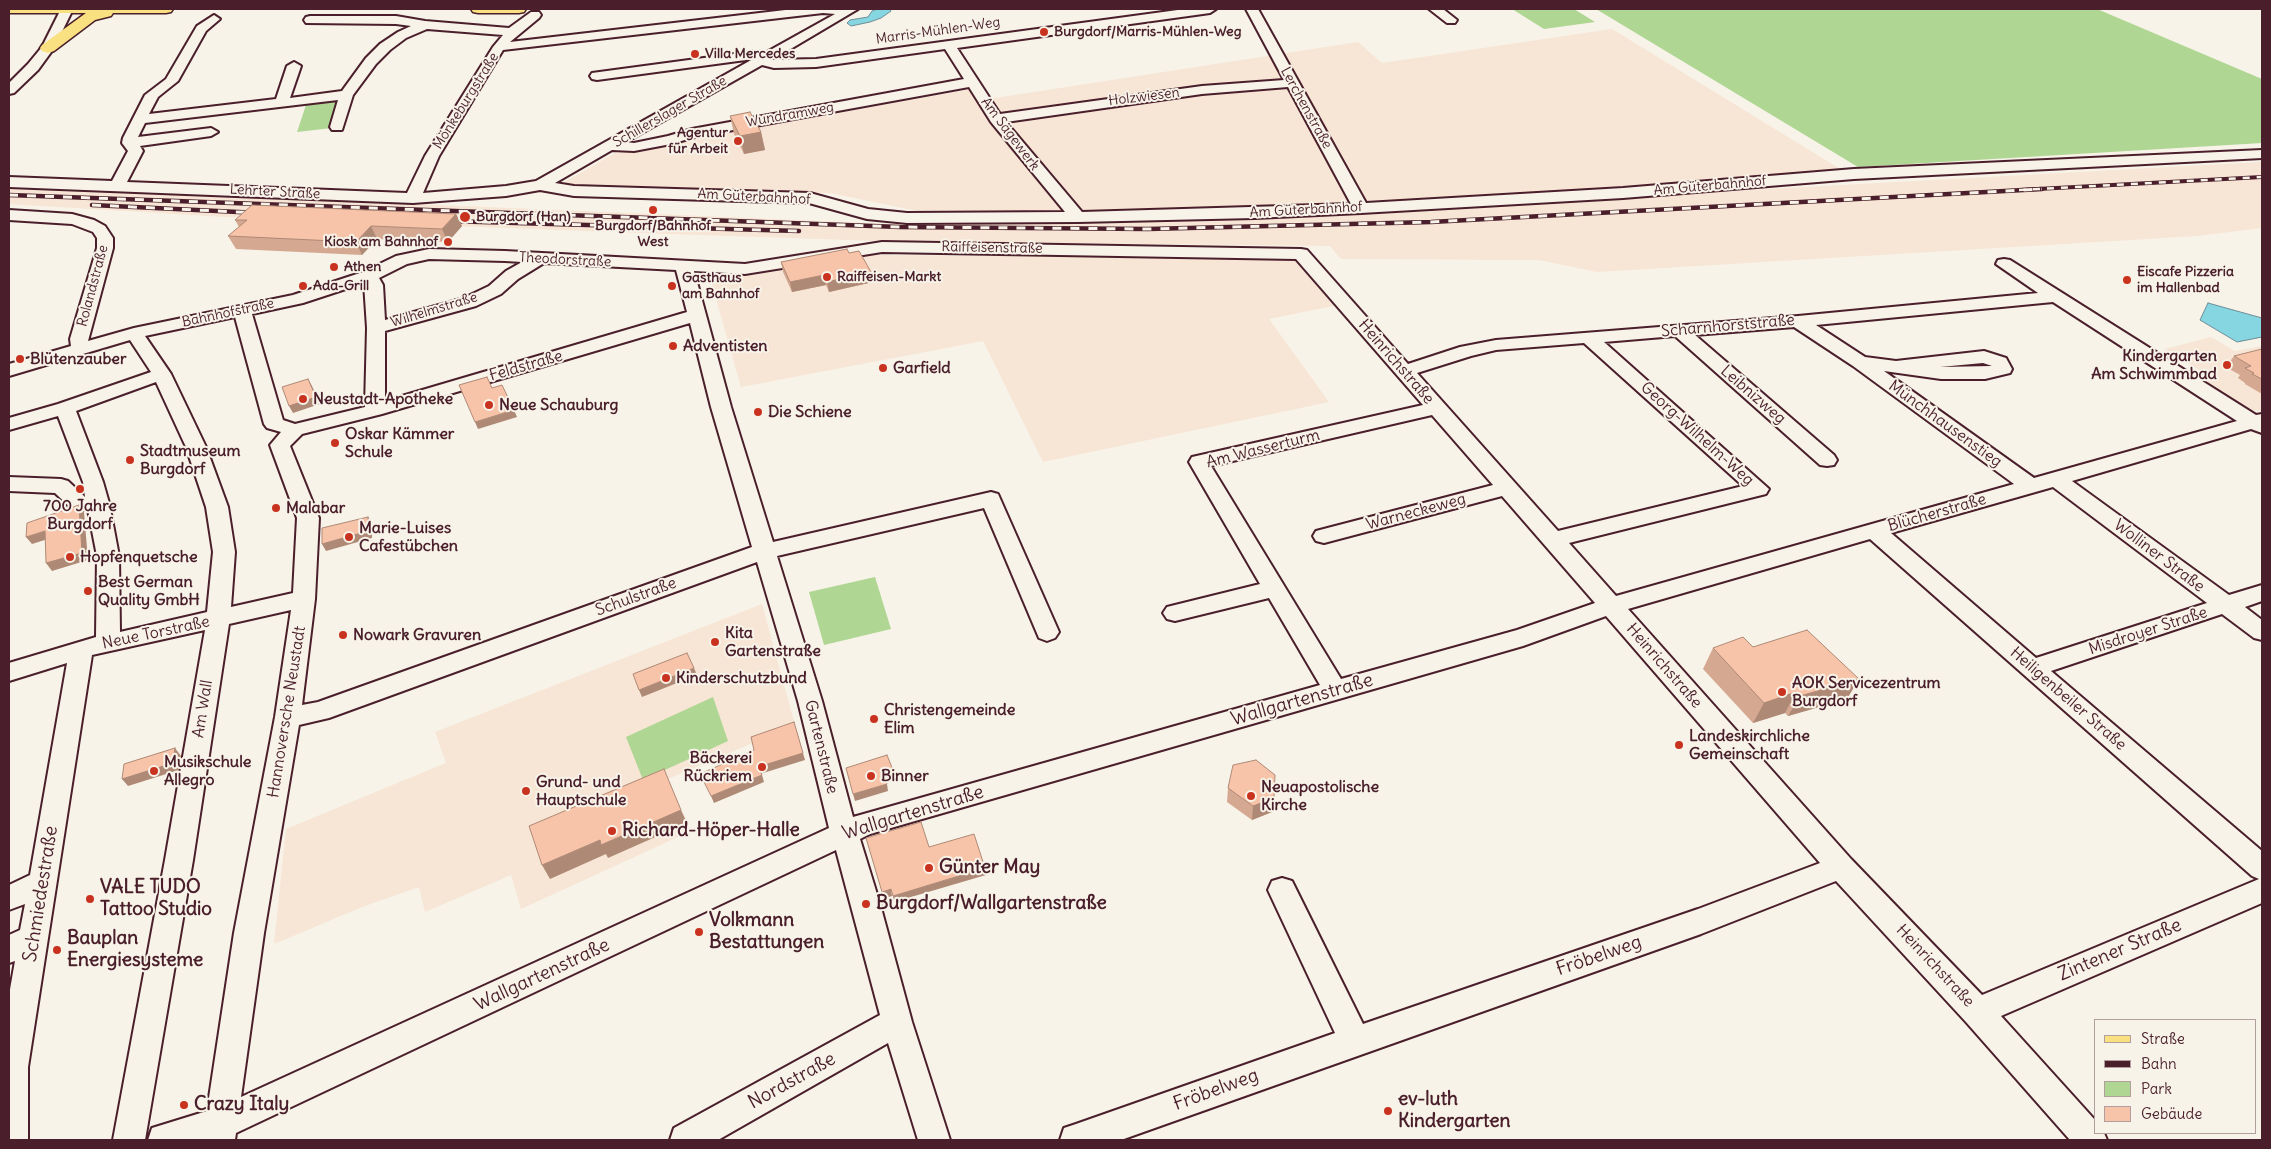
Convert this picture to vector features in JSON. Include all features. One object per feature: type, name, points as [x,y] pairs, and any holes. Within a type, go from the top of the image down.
[{"type":"main road","points":[[9,9],[166,9]]},
{"type":"main road","points":[[478,9],[519,9]]},
{"type":"main road","points":[[9,15],[29,22],[40,36],[90,17],[117,10]]},
{"type":"street","points":[[10,89],[33,67],[40,36],[59,9]]},
{"type":"street","points":[[499,47],[823,9],[849,10]]},
{"type":"street","name":"Marris-Mühlen-Weg","points":[[597,76],[756,55],[774,64],[800,65],[1210,9]]},
{"type":"street","name":"Lerchenstraße","points":[[1252,9],[1361,208]]},
{"type":"street","points":[[1435,9],[1451,20]]},
{"type":"street","name":"Schillerslager Straße","points":[[540,185],[849,10]]},
{"type":"street","name":"Mönkeburgstraße","points":[[413,198],[432,156],[499,47],[512,32],[535,15]]},
{"type":"street","points":[[129,143],[138,120],[152,95],[171,81],[201,29],[214,19]]},
{"type":"street","points":[[310,20],[396,20],[425,25],[512,32]]},
{"type":"street","points":[[337,127],[346,95],[371,61],[385,47],[402,35],[425,25]]},
{"type":"street","name":"Am Sägewerk","points":[[949,45],[996,118],[1030,162],[1078,217]]},
{"type":"street","points":[[282,102],[294,66]]},
{"type":"street","name":"Wundramweg","points":[[610,146],[634,147],[701,132],[972,82]]},
{"type":"street","name":"Holzwiesen","points":[[996,118],[1202,90],[1292,83]]},
{"type":"street","points":[[138,120],[346,95]]},
{"type":"street","points":[[129,143],[210,132]]},
{"type":"street","points":[[118,185],[136,151],[129,143]]},
{"type":"street","name":"Am Güterbahnhof","points":[[540,185],[574,191],[810,198],[867,214],[907,218],[1078,217],[1255,213],[1361,208],[1623,194],[1854,174],[2262,154]]},
{"type":"street","name":"Lehrter Straße","points":[[9,182],[413,198],[506,191],[540,185]]},
{"type":"street","name":"Rolandstraße","points":[[9,215],[72,219],[88,222],[99,229],[105,238],[106,248],[79,339],[80,348]]},
{"type":"street","name":"Raiffeisenstraße","points":[[684,267],[731,269],[761,267],[882,247],[1301,254]]},
{"type":"street","name":"Bahnhofstraße","points":[[9,370],[134,333],[297,299],[369,276],[408,258],[429,254],[446,254]]},
{"type":"street","name":"Theodorstraße","points":[[446,254],[684,267]]},
{"type":"street","name":"Heinrichstraße","points":[[1301,254],[1842,868],[1978,1012],[2090,1140]]},
{"type":"street","name":"Wilhelmstraße","points":[[376,328],[470,302],[495,290],[512,275],[542,258]]},
{"type":"street","points":[[2004,264],[2260,423]]},
{"type":"street","name":"Gartenstraße","points":[[684,267],[721,407],[810,701],[834,803],[866,904],[897,1022],[934,1140]]},
{"type":"street","points":[[695,308],[706,282],[731,269]]},
{"type":"street","name":"Wilhelmstraße","points":[[369,276],[374,285],[376,328],[375,410]]},
{"type":"street","name":"Scharnhorststraße","points":[[1404,371],[1467,351],[1496,345],[1798,321],[2055,297]]},
{"type":"street","name":"Feldstraße","points":[[296,430],[375,410],[695,308]]},
{"type":"street","points":[[242,311],[274,424],[296,430]]},
{"type":"street","name":"Münchhausenstieg","points":[[1798,321],[1860,362],[2030,486]]},
{"type":"street","name":"Leibnizweg","points":[[1679,330],[1827,460]]},
{"type":"street","name":"Am Wall","points":[[129,1140],[179,860],[218,619],[224,552],[217,507],[196,447],[162,374],[134,333]]},
{"type":"street","name":"Georg-Wilhelm-Weg","points":[[1553,540],[1759,489],[1589,338]]},
{"type":"street","name":"Münchhausenstieg","points":[[1860,362],[1899,366]]},
{"type":"street","points":[[9,424],[65,408],[162,374]]},
{"type":"street","points":[[65,408],[96,492],[108,556],[108,643]]},
{"type":"street","name":"Am Wasserturm","points":[[1335,690],[1199,462],[1437,408]]},
{"type":"street","name":"Blücherstraße","points":[[1611,606],[2030,486],[2260,423]]},
{"type":"street","name":"Hannoversche Neustadt","points":[[220,1131],[249,933],[288,717],[304,599],[308,518],[280,445],[296,430]]},
{"type":"street","name":"Wolliner Straße","points":[[2056,479],[2262,632]]},
{"type":"street","points":[[9,484],[62,486],[80,504],[96,492]]},
{"type":"street","name":"Warneckeweg","points":[[1324,536],[1508,488]]},
{"type":"street","name":"Schulstraße","points":[[288,717],[320,711],[764,551],[991,499],[1047,632]]},
{"type":"street","name":"Heiligenbeiler Straße","points":[[1874,531],[2262,868]]},
{"type":"street","points":[[1174,613],[1274,589]]},
{"type":"street","name":"Misdroyer Straße","points":[[2033,668],[2262,594]]},
{"type":"street","name":"Neue Torstraße","points":[[9,672],[81,649],[304,599]]},
{"type":"street","name":"Wallgartenstraße","points":[[164,1140],[220,1131],[844,832],[1523,637],[1611,606]]},
{"type":"street","name":"Schmiedestraße","points":[[12,1140],[10,1068],[21,943],[43,882],[81,649]]},
{"type":"street","name":"Fröbelweg","points":[[1076,1140],[1701,921],[1842,868]]},
{"type":"street","points":[[9,898],[43,882]]},
{"type":"street","points":[[1282,890],[1355,1041]]},
{"type":"street","name":"Zintener Straße","points":[[1978,1012],[2262,890]]},
{"type":"street","name":"Nordstraße","points":[[686,1140],[897,1022]]},
{"type":"shaded area","points":[[1612,29],[1845,172],[1697,184],[1391,202],[1107,211],[922,212],[830,193],[561,184],[615,153],[978,88],[989,99],[1358,42],[1382,63]]},
{"type":"shaded area","points":[[2262,162],[2262,228],[2197,236],[1597,272],[1539,260],[1341,259],[1330,246],[879,241],[225,217],[9,204],[9,187],[892,224],[1331,213]]},
{"type":"shaded area","points":[[873,255],[1297,258],[1338,305],[1269,319],[1329,402],[1043,462],[983,341],[741,387],[709,274],[754,275]]},
{"type":"shaded area","name":"Kindergarten Am Schwimmbad","points":[[2211,337],[2235,351],[2262,346],[2262,411],[2245,410],[2200,382],[2212,378],[2165,349]]},
{"type":"shaded area","name":"Grund- und Hauptschule","points":[[762,604],[795,725],[668,779],[691,831],[521,909],[511,875],[425,912],[419,887],[362,907],[274,944],[286,829],[446,763],[435,732]]},
{"type":"green space","points":[[1512,9],[1574,9],[1595,22],[1544,29]]},
{"type":"green space","points":[[1596,9],[2097,9],[2262,79],[2262,143],[1858,167]]},
{"type":"green space","points":[[322,101],[339,102],[332,128],[297,132],[306,105]]},
{"type":"green space","points":[[875,577],[891,629],[824,645],[809,592]]},
{"type":"green space","points":[[713,697],[728,741],[643,780],[626,737]]},
{"type":"water","points":[[890,9],[891,11],[881,18],[870,22],[851,26],[847,23],[850,20],[868,17],[872,11]]},
{"type":"water","points":[[2208,303],[2262,318],[2262,337],[2237,342],[2200,320]]},
{"type":"building","points":[[750,112],[761,132],[740,136],[730,116]]},
{"type":"building","points":[[252,205],[456,214],[442,229],[371,226],[356,242],[228,236],[247,220],[235,220]]},
{"type":"building","points":[[847,249],[849,253],[859,251],[871,272],[827,282],[824,275],[790,282],[781,262]]},
{"type":"building","points":[[2262,349],[2262,379],[2245,368],[2251,366],[2234,356]]},
{"type":"building","name":"Neue Schauburg","points":[[487,377],[492,388],[502,385],[514,410],[475,422],[459,385]]},
{"type":"building","points":[[308,379],[316,397],[289,406],[282,387]]},
{"type":"building","points":[[79,505],[82,553],[46,563],[45,531],[26,537],[27,523]]},
{"type":"building","points":[[368,517],[368,531],[322,544],[322,528]]},
{"type":"building","points":[[1807,630],[1859,679],[1800,696],[1796,692],[1764,703],[1713,648],[1743,637],[1753,647]]},
{"type":"building","points":[[687,653],[694,668],[639,690],[633,674]]},
{"type":"building","name":"Bäckerei Rückriem","points":[[794,722],[803,753],[758,767],[762,775],[711,796],[700,774],[754,750],[751,737]]},
{"type":"building","points":[[175,748],[173,763],[122,779],[124,764]]},
{"type":"building","name":"Binner","points":[[887,755],[893,770],[884,773],[887,784],[853,794],[846,768]]},
{"type":"building","points":[[1256,760],[1275,775],[1274,798],[1253,806],[1228,788],[1233,765]]},
{"type":"building","name":"Richard-Höper-Halle","points":[[664,769],[681,810],[601,845],[600,840],[542,865],[529,826]]},
{"type":"building","name":"Günter May","points":[[921,822],[929,847],[974,834],[985,868],[893,896],[891,889],[882,892],[866,838]]},
{"type":"railway","points":[[2019,190],[2262,177]]},
{"type":"railway","points":[[9,195],[900,227],[1148,229],[1431,222],[2042,189]]},
{"type":"railway","points":[[92,205],[259,213]]},
{"type":"railway","points":[[446,221],[799,231]]},
{"type":"place","name":"Burgdorf/Marris-Mühlen-Weg","points":[[1044,32]]},
{"type":"place","name":"Villa Mercedes","points":[[695,54]]},
{"type":"place","name":"Agentur für Arbeit","points":[[738,141]]},
{"type":"place","name":"Burgdorf/Bahnhof West","points":[[653,210]]},
{"type":"place","name":"Burgdorf (Han)","points":[[465,217]]},
{"type":"place","name":"Kiosk am Bahnhof","points":[[448,242]]},
{"type":"place","name":"Athen","points":[[334,267]]},
{"type":"place","name":"Raiffeisen-Markt","points":[[827,277]]},
{"type":"place","name":"Eiscafe Pizzeria im Hallenbad","points":[[2127,280]]},
{"type":"place","name":"Ada-Grill","points":[[303,286]]},
{"type":"place","name":"Gasthaus am Bahnhof","points":[[672,286]]},
{"type":"place","name":"Adventisten","points":[[673,346]]},
{"type":"place","name":"Blütenzauber","points":[[20,359]]},
{"type":"place","name":"Kindergarten Am Schwimmbad","points":[[2227,365]]},
{"type":"place","name":"Garfield","points":[[883,368]]},
{"type":"place","name":"Neustadt-Apotheke","points":[[303,399]]},
{"type":"place","name":"Neue Schauburg","points":[[489,405]]},
{"type":"place","name":"Die Schiene","points":[[758,412]]},
{"type":"place","name":"Oskar Kämmer Schule","points":[[335,443]]},
{"type":"place","name":"Stadtmuseum Burgdorf","points":[[130,460]]},
{"type":"place","name":"700 Jahre Burgdorf","points":[[80,489]]},
{"type":"place","name":"Malabar","points":[[276,508]]},
{"type":"place","name":"Marie-Luises Cafestübchen","points":[[349,537]]},
{"type":"place","name":"Hopfenquetsche","points":[[70,557]]},
{"type":"place","name":"Best German Quality GmbH","points":[[88,591]]},
{"type":"place","name":"Nowark Gravuren","points":[[343,635]]},
{"type":"place","name":"Kita Gartenstraße","points":[[715,642]]},
{"type":"place","name":"Kinderschutzbund","points":[[666,678]]},
{"type":"place","name":"AOK Servicezentrum Burgdorf","points":[[1782,692]]},
{"type":"place","name":"Christengemeinde Elim","points":[[874,719]]},
{"type":"place","name":"Landeskirchliche Gemeinschaft","points":[[1679,745]]},
{"type":"place","name":"Bäckerei Rückriem","points":[[762,767]]},
{"type":"place","name":"Musikschule Allegro","points":[[154,771]]},
{"type":"place","name":"Binner","points":[[871,776]]},
{"type":"place","name":"Grund- und Hauptschule","points":[[526,791]]},
{"type":"place","name":"Neuapostolische Kirche","points":[[1251,796]]},
{"type":"place","name":"Richard-Höper-Halle","points":[[612,831]]},
{"type":"place","name":"Günter May","points":[[929,868]]},
{"type":"place","name":"VALE TUDO Tattoo Studio","points":[[90,899]]},
{"type":"place","name":"Burgdorf/Wallgartenstraße","points":[[866,904]]},
{"type":"place","name":"Volkmann Bestattungen","points":[[699,932]]},
{"type":"place","name":"Bauplan Energiesysteme","points":[[57,950]]},
{"type":"place","name":"Crazy Italy","points":[[184,1105]]},
{"type":"place","name":"ev-luth Kindergarten","points":[[1388,1111]]}]
